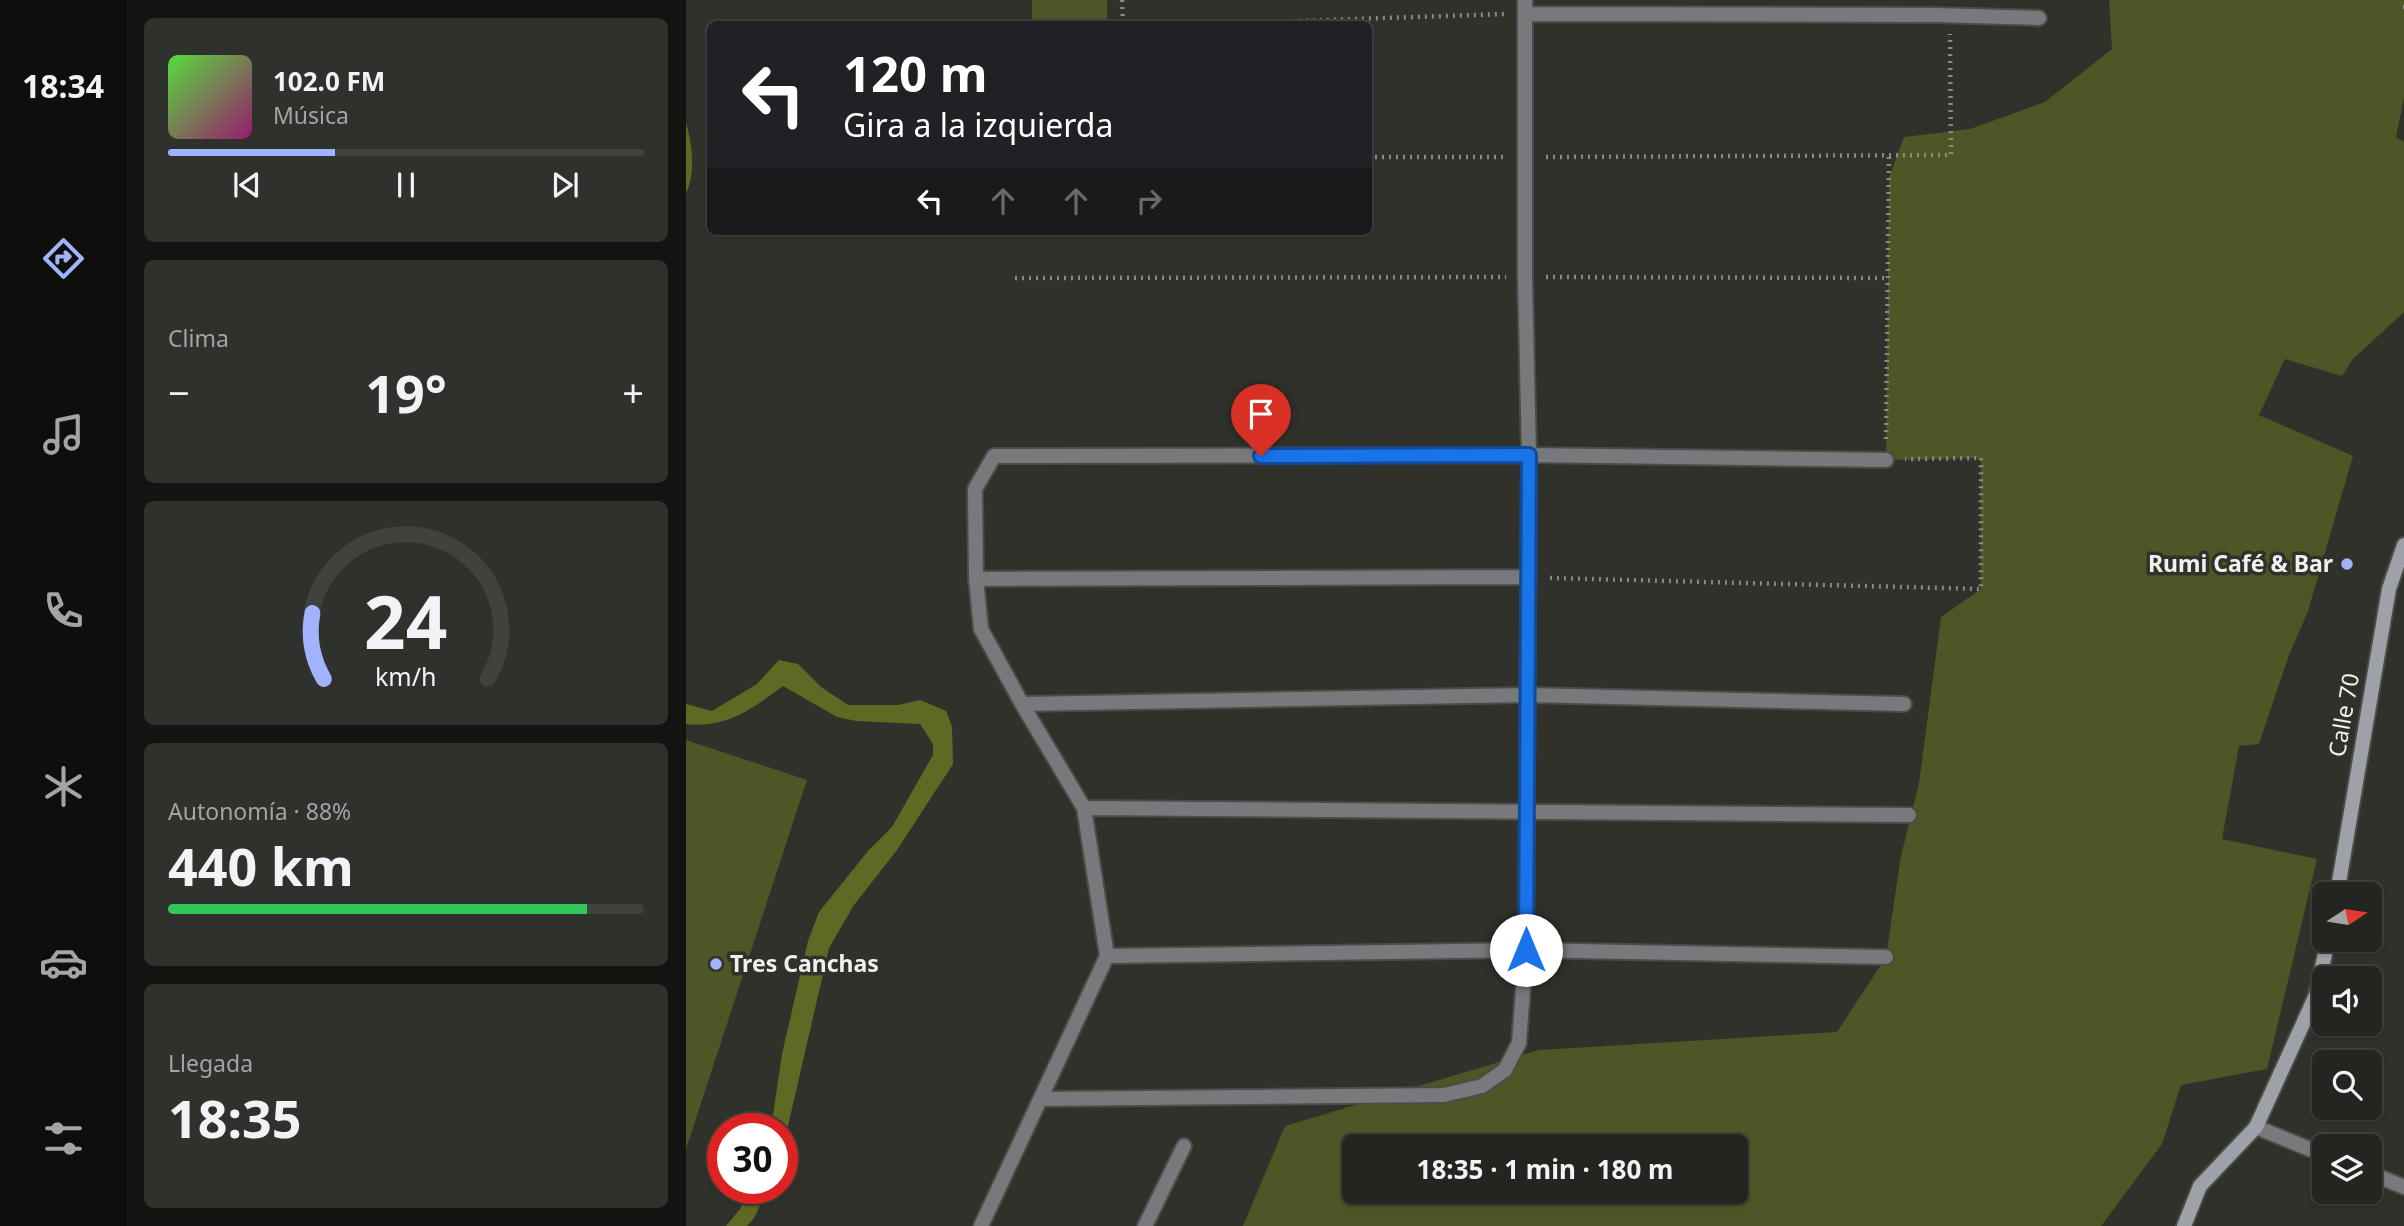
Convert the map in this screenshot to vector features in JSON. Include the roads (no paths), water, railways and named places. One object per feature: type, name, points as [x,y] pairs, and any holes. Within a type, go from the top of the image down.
[{"type":"main road","name":"Calle 70","points":[[2339,882],[2389,589],[2404,545]]},
{"type":"main road","points":[[2184,1226],[2200,1186],[2256,1127],[2316,995],[2325,952]]},
{"type":"street","points":[[1041,1098],[1444,1096],[1482,1086],[1505,1070],[1519,1043],[1526,950],[1528,695],[1525,7],[2039,18]]},
{"type":"street","points":[[981,1226],[1107,956],[1084,808],[981,629],[976,579],[975,489],[994,456],[1529,455],[1886,460]]},
{"type":"street","points":[[976,579],[1527,577]]},
{"type":"street","points":[[1022,704],[1528,695],[1904,704]]},
{"type":"street","points":[[1084,808],[1909,815]]},
{"type":"street","points":[[1107,956],[1526,950],[1886,957]]},
{"type":"street","points":[[2256,1127],[2312,1150]]},
{"type":"street","points":[[1145,1226],[1184,1146]]},
{"type":"street","points":[[2382,1178],[2404,1187]]},
{"type":"place","name":"Rumi Café & Bar","points":[[2347,564]]},
{"type":"place","name":"Tres Canchas","points":[[716,964]]}]
